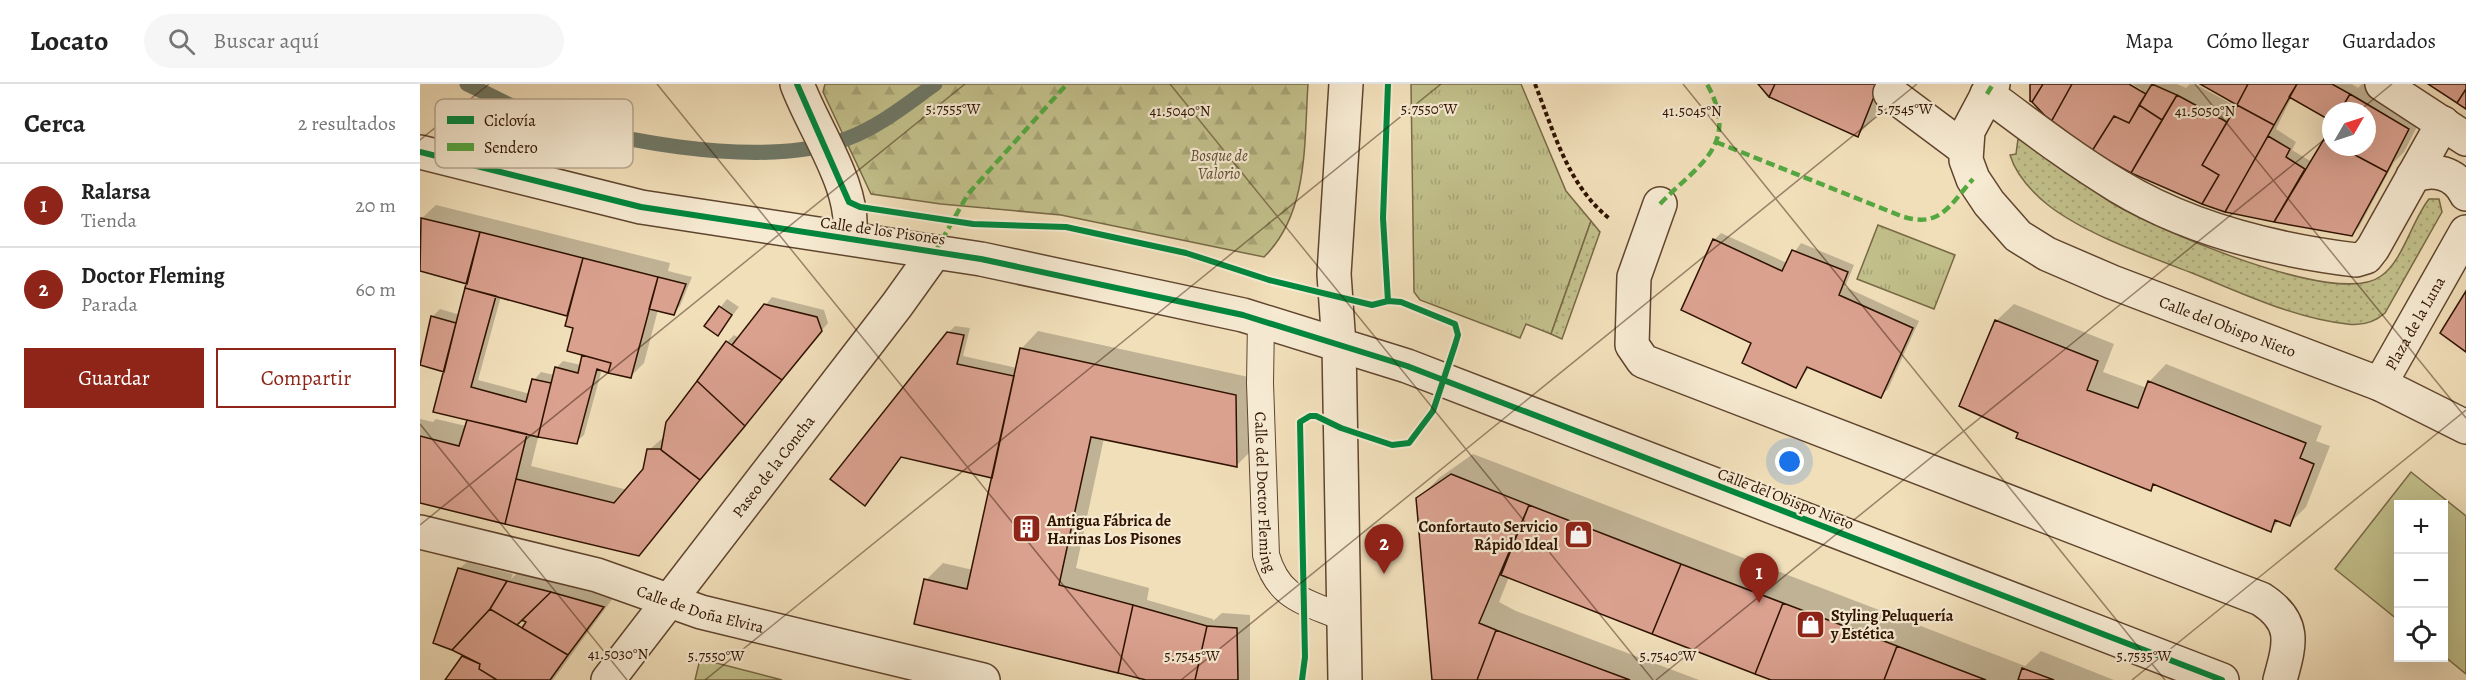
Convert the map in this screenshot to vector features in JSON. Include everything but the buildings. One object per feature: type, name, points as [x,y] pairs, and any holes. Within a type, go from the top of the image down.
[{"type":"street","points":[[1345,680],[1339,345],[1334,274],[1346,84]]},
{"type":"street","points":[[1890,93],[1965,149],[1968,131],[1990,89],[2120,187],[2175,214],[2219,231],[2279,247],[2361,259],[2373,248],[2413,176],[2455,131],[2382,84]]},
{"type":"street","points":[[802,96],[847,194],[852,223],[849,238]]},
{"type":"street","name":"Calle del Obispo Nieto","points":[[1965,149],[1973,179],[1989,203],[2008,226],[2033,247],[2151,297],[2380,384],[2466,427]]},
{"type":"street","name":"Calle de los Pisones","points":[[420,152],[435,156]]},
{"type":"street","name":"Calle de los Pisones","points":[[484,168],[641,207],[981,259],[1208,306],[1339,345]]},
{"type":"street","points":[[2413,176],[2425,172],[2446,174],[2458,182],[2466,194]]},
{"type":"street","points":[[1660,204],[1635,272],[1631,334],[1632,345],[1643,361],[2261,599],[2276,610],[2286,623],[2289,644],[2280,680]]},
{"type":"street","name":"Plaza de la Luna","points":[[2380,384],[2466,232]]},
{"type":"street","name":"Paseo de la Concha","points":[[608,680],[897,305],[935,252]]},
{"type":"street","name":"Calle del Obispo Nieto","points":[[1339,345],[1415,369],[2222,680]]},
{"type":"street","name":"Calle de Doña Elvira","points":[[420,531],[597,575],[701,612],[983,680]]},
{"type":"lane","name":"Calle del Doctor Fleming","points":[[1262,321],[1260,383],[1266,555],[1272,574],[1281,588],[1291,595],[1344,618]]},
{"type":"path","points":[[1535,84],[1580,189],[1597,209],[1645,243]]},
{"type":"green space","name":"Bosque de Valorio","points":[[825,84],[1308,84],[1304,153],[1297,198],[1279,239],[1264,257],[1061,215],[941,204],[871,194],[823,92]]},
{"type":"green space","points":[[1411,84],[1521,84],[1566,191],[1591,221],[1551,334],[1526,324],[1520,338],[1420,300],[1414,292]]},
{"type":"green space","points":[[2018,139],[2042,150],[2112,203],[2134,215],[2247,262],[2327,282],[2359,283],[2381,276],[2395,261],[2429,199],[2439,199],[2442,212],[2385,313],[2363,324],[2352,325],[2327,321],[2268,304],[2137,252],[2063,216],[2036,195],[2016,169],[2010,155],[2016,154]]},
{"type":"green space","points":[[1591,221],[1600,232],[1562,339],[1551,334]]},
{"type":"green space","points":[[1878,225],[1955,255],[1934,309],[1857,279]]},
{"type":"green space","points":[[2411,472],[2446,500],[2394,500],[2394,617],[2335,569]]},
{"type":"green space","points":[[2448,502],[2466,516],[2466,674],[2448,659]]},
{"type":"green space","points":[[701,659],[782,680],[695,680]]},
{"type":"waterway","points":[[467,84],[498,99]]},
{"type":"waterway","points":[[633,139],[679,147],[725,151],[770,152],[811,148],[846,139],[870,128],[935,84]]},
{"type":"marked path","points":[[935,252],[968,194],[1067,84]]},
{"type":"marked path","points":[[1660,204],[1701,165],[1717,139],[1719,123],[1716,105],[1707,84]]},
{"type":"marked path","points":[[1987,94],[1993,84]]},
{"type":"marked path","points":[[1716,142],[1901,216],[1914,219],[1925,220],[1943,212],[1973,179]]},
{"type":"cycle path","points":[[797,84],[849,202],[860,207],[973,224],[1066,227],[1186,253],[1269,280],[1372,305],[1388,301],[1401,302],[1455,324],[1458,335],[1433,411],[1409,443],[1392,445],[1341,428],[1316,416],[1310,416],[1300,422],[1305,657],[1302,680]]},
{"type":"cycle path","points":[[1388,84],[1383,218],[1388,301]]},
{"type":"cycle path","points":[[420,152],[435,156]]},
{"type":"cycle path","points":[[484,168],[641,207],[981,259],[1243,315],[1407,366],[2222,680]]},
{"type":"place","name":"Antigua Fábrica de Harinas Los Pisones","points":[[1026,529]]},
{"type":"place","name":"Confortauto Servicio Rápido Ideal","points":[[1579,535]]},
{"type":"place","name":"Doctor Fleming","points":[[1384,574]]},
{"type":"place","name":"Ralarsa","points":[[1759,603]]},
{"type":"place","name":"Styling Peluquería y Estética","points":[[1810,624]]}]
